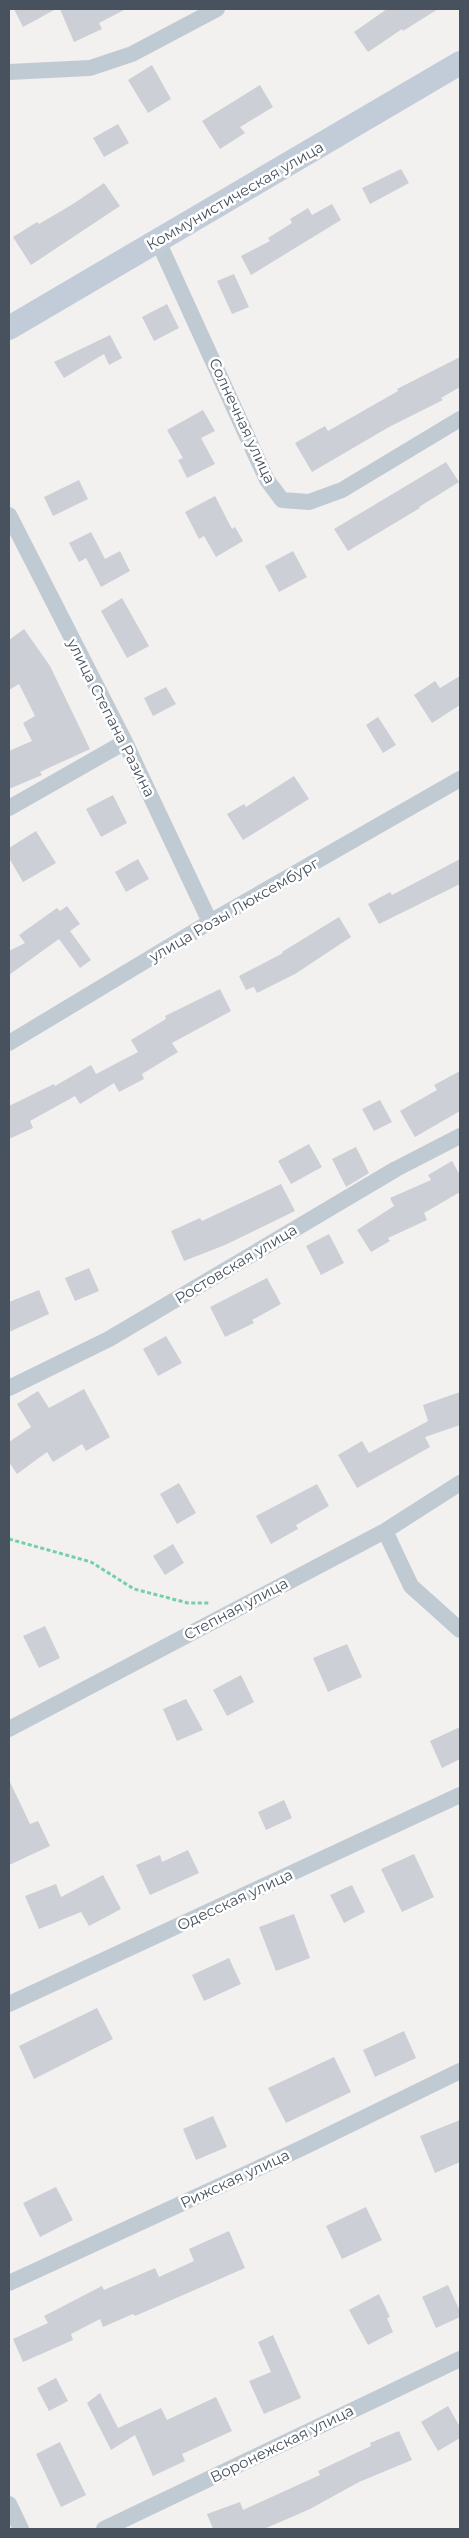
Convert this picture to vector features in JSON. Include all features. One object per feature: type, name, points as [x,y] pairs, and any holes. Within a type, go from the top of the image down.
[{"type":"main road","name":"Коммунистическая улица","points":[[9,328],[460,63]]},
{"type":"street","points":[[9,72],[90,68],[132,54],[217,9]]},
{"type":"street","name":"Солнечная улица","points":[[158,241],[267,480],[282,500],[309,502],[342,490],[460,420]]},
{"type":"street","name":"улица Степана Разина","points":[[9,515],[125,742],[210,922]]},
{"type":"street","points":[[9,808],[125,742]]},
{"type":"street","name":"улица Розы Люксембург","points":[[9,1043],[210,922],[460,779]]},
{"type":"street","name":"Ростовская улица","points":[[9,1388],[109,1339],[396,1169],[460,1136]]},
{"type":"street","name":"Степная улица","points":[[9,1729],[385,1531],[460,1484]]},
{"type":"street","points":[[385,1531],[411,1586],[460,1630]]},
{"type":"street","name":"Одесская улица","points":[[9,2004],[460,1795]]},
{"type":"street","name":"Рижская улица","points":[[9,2284],[302,2148],[460,2071]]},
{"type":"street","name":"Воронежская улица","points":[[104,2529],[460,2359]]},
{"type":"street","points":[[9,2504],[21,2529]]},
{"type":"path","points":[[9,1539],[91,1562],[134,1589],[188,1603],[247,1602]]},
{"type":"building","points":[[14,9],[56,9],[23,27]]},
{"type":"building","points":[[60,9],[126,9],[99,23],[102,29],[74,42]]},
{"type":"building","points":[[387,9],[438,9],[403,31],[402,29],[368,52],[354,32]]},
{"type":"building","points":[[152,65],[171,99],[148,113],[128,80]]},
{"type":"building","points":[[260,85],[273,107],[240,127],[245,133],[220,149],[202,121]]},
{"type":"building","points":[[118,124],[129,143],[104,157],[93,138]]},
{"type":"building","points":[[401,169],[409,183],[370,204],[362,188]]},
{"type":"building","points":[[104,183],[120,206],[31,265],[13,237],[37,222],[39,224],[73,204]]},
{"type":"building","points":[[332,204],[341,220],[251,275],[241,256],[270,241],[268,238],[292,223],[290,219],[308,208],[312,215]]},
{"type":"building","points":[[234,274],[249,307],[232,314],[217,281]]},
{"type":"building","points":[[167,304],[179,328],[154,341],[142,317]]},
{"type":"building","points":[[110,335],[122,358],[109,365],[104,354],[64,378],[54,362]]},
{"type":"building","points":[[460,357],[460,387],[441,398],[443,400],[389,427],[312,472],[295,443],[325,426],[328,431],[398,391],[397,389]]},
{"type":"building","points":[[203,410],[215,431],[201,438],[215,464],[187,478],[178,460],[183,458],[167,430]]},
{"type":"building","points":[[446,462],[459,482],[348,551],[334,529]]},
{"type":"building","points":[[79,480],[88,499],[53,516],[44,497]]},
{"type":"building","points":[[215,496],[232,529],[235,527],[243,541],[216,557],[204,536],[199,539],[185,512]]},
{"type":"building","points":[[91,532],[105,559],[120,551],[130,571],[101,587],[86,558],[79,562],[69,543]]},
{"type":"building","points":[[293,551],[307,577],[279,592],[265,566]]},
{"type":"building","points":[[122,598],[149,646],[127,658],[101,611]]},
{"type":"building","points":[[24,629],[50,666],[90,749],[40,772],[42,775],[9,789],[9,751],[32,741],[23,723],[35,716],[19,684],[9,690],[9,640]]},
{"type":"building","points":[[460,676],[460,705],[432,723],[414,695],[435,681],[440,688]]},
{"type":"building","points":[[166,687],[176,704],[153,716],[144,698]]},
{"type":"building","points":[[378,717],[396,745],[383,753],[366,725]]},
{"type":"building","points":[[294,776],[309,799],[243,840],[227,814],[244,804],[246,807]]},
{"type":"building","points":[[113,795],[127,823],[101,837],[86,809]]},
{"type":"building","points":[[36,831],[56,863],[23,882],[9,858],[9,848]]},
{"type":"building","points":[[138,859],[149,879],[126,892],[115,872]]},
{"type":"building","points":[[460,859],[460,884],[379,924],[368,904],[390,892],[392,895]]},
{"type":"building","points":[[67,906],[80,924],[70,931],[91,960],[80,968],[59,939],[9,975],[9,951],[25,943],[19,935],[57,908],[60,911]]},
{"type":"building","points":[[339,917],[351,937],[295,974],[257,993],[254,987],[246,990],[239,976],[283,953]]},
{"type":"building","points":[[220,989],[231,1011],[172,1043],[178,1052],[142,1074],[144,1079],[119,1092],[114,1083],[80,1104],[75,1096],[30,1121],[33,1128],[9,1139],[9,1106],[54,1084],[55,1086],[91,1065],[96,1074],[138,1052],[131,1040],[166,1019],[165,1016]]},
{"type":"building","points":[[460,1071],[460,1111],[415,1137],[400,1111],[437,1090],[434,1085]]},
{"type":"building","points":[[380,1100],[392,1122],[374,1131],[362,1109]]},
{"type":"building","points":[[309,1144],[322,1167],[291,1184],[278,1161]]},
{"type":"building","points":[[356,1147],[369,1173],[346,1187],[332,1159]]},
{"type":"building","points":[[452,1161],[460,1175],[460,1192],[424,1213],[427,1220],[388,1238],[390,1241],[371,1252],[357,1230],[394,1206],[390,1198],[431,1180],[428,1175]]},
{"type":"building","points":[[281,1184],[295,1211],[225,1245],[184,1261],[171,1231],[200,1218],[202,1221]]},
{"type":"building","points":[[329,1234],[344,1263],[321,1275],[306,1246]]},
{"type":"building","points":[[89,1268],[99,1291],[75,1301],[65,1278]]},
{"type":"building","points":[[267,1278],[281,1304],[252,1320],[254,1323],[225,1337],[210,1307]]},
{"type":"building","points":[[39,1290],[49,1314],[9,1332],[9,1302]]},
{"type":"building","points":[[166,1336],[182,1363],[158,1376],[143,1349]]},
{"type":"building","points":[[84,1389],[110,1437],[86,1451],[82,1444],[53,1462],[47,1452],[17,1474],[9,1462],[9,1442],[31,1427],[17,1404],[38,1391],[49,1408]]},
{"type":"building","points":[[460,1392],[460,1425],[425,1437],[430,1447],[357,1488],[338,1455],[362,1441],[369,1453],[428,1421],[423,1405]]},
{"type":"building","points":[[179,1483],[196,1513],[177,1524],[160,1494]]},
{"type":"building","points":[[317,1484],[329,1506],[296,1525],[298,1529],[271,1544],[256,1516]]},
{"type":"building","points":[[173,1544],[184,1563],[165,1575],[153,1556]]},
{"type":"building","points":[[45,1626],[60,1658],[39,1668],[23,1636]]},
{"type":"building","points":[[347,1644],[362,1677],[328,1692],[313,1658]]},
{"type":"building","points":[[241,1675],[254,1702],[227,1716],[213,1690]]},
{"type":"building","points":[[186,1699],[203,1730],[177,1741],[163,1709]]},
{"type":"building","points":[[460,1727],[460,1759],[442,1768],[430,1741]]},
{"type":"building","points":[[9,1780],[30,1824],[38,1821],[50,1846],[9,1865]]},
{"type":"building","points":[[284,1800],[292,1818],[266,1830],[258,1812]]},
{"type":"building","points":[[188,1850],[199,1873],[150,1895],[136,1865],[160,1855],[162,1862]]},
{"type":"building","points":[[414,1854],[434,1897],[402,1912],[381,1869]]},
{"type":"building","points":[[103,1875],[121,1909],[89,1926],[81,1912],[39,1929],[25,1896],[56,1884],[61,1897]]},
{"type":"building","points":[[352,1885],[365,1912],[344,1923],[330,1895]]},
{"type":"building","points":[[294,1914],[310,1958],[276,1971],[259,1927]]},
{"type":"building","points":[[229,1958],[241,1984],[204,2001],[192,1975]]},
{"type":"building","points":[[97,2008],[113,2039],[34,2079],[19,2046]]},
{"type":"building","points":[[404,2031],[416,2058],[375,2077],[363,2050]]},
{"type":"building","points":[[334,2057],[351,2092],[286,2123],[268,2088]]},
{"type":"building","points":[[213,2116],[227,2147],[196,2160],[183,2129]]},
{"type":"building","points":[[460,2120],[460,2162],[435,2173],[420,2136]]},
{"type":"building","points":[[56,2187],[73,2220],[40,2237],[23,2203]]},
{"type":"building","points":[[366,2207],[382,2240],[342,2259],[326,2226]]},
{"type":"building","points":[[229,2231],[245,2268],[135,2316],[133,2314],[103,2327],[100,2319],[71,2334],[73,2340],[23,2362],[13,2339],[48,2323],[44,2316],[102,2286],[104,2290],[155,2268],[159,2277],[194,2261],[189,2249]]},
{"type":"building","points":[[448,2285],[460,2311],[460,2317],[436,2328],[422,2297]]},
{"type":"building","points":[[379,2294],[390,2317],[387,2318],[393,2332],[368,2345],[349,2310]]},
{"type":"building","points":[[273,2335],[301,2398],[264,2414],[249,2381],[271,2372],[258,2342]]},
{"type":"building","points":[[56,2378],[68,2401],[49,2411],[37,2388]]},
{"type":"building","points":[[100,2393],[118,2428],[161,2408],[167,2420],[216,2397],[232,2431],[182,2454],[185,2461],[153,2476],[135,2435],[111,2450],[87,2403]]},
{"type":"building","points":[[448,2406],[460,2427],[460,2438],[438,2451],[421,2422]]},
{"type":"building","points":[[399,2431],[412,2460],[359,2482],[310,2509],[264,2529],[213,2529],[207,2514],[240,2502],[243,2510],[320,2475],[318,2471],[371,2446],[370,2443]]},
{"type":"building","points":[[60,2442],[86,2495],[61,2507],[36,2454]]}]
